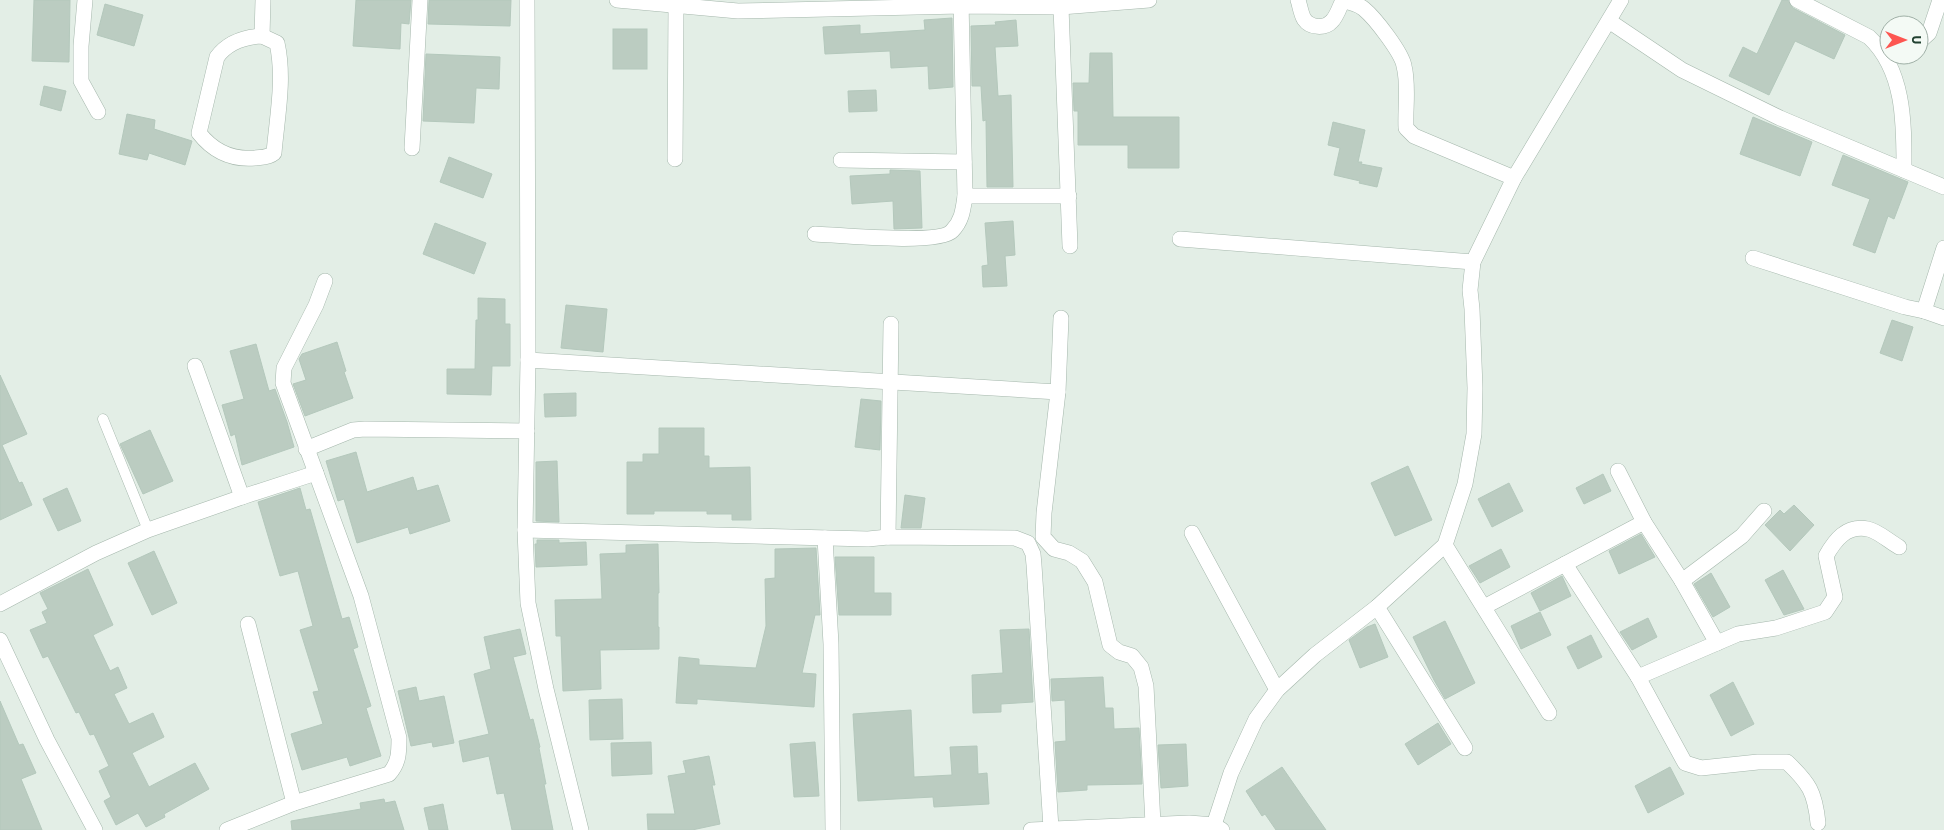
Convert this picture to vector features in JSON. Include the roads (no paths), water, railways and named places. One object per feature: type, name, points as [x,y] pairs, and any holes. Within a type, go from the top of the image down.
[{"type":"street","points":[[85,0],[81,46],[82,81],[98,112]]},
{"type":"street","points":[[262,36],[263,0]]},
{"type":"street","points":[[412,148],[420,0]]},
{"type":"street","points":[[527,0],[528,360],[525,530],[528,604],[546,689],[581,830]]},
{"type":"street","points":[[617,0],[676,5],[961,3],[1061,7],[1149,0]]},
{"type":"street","points":[[1298,0],[1303,17],[1307,22],[1318,26],[1324,26],[1332,22],[1343,0],[1352,2],[1364,10],[1400,54],[1405,66],[1406,128],[1414,136],[1514,178]]},
{"type":"street","points":[[1031,830],[1189,823],[1218,828],[1231,774],[1256,720],[1276,690],[1315,655],[1377,607],[1445,545],[1466,484],[1474,434],[1474,378],[1470,290],[1473,262],[1514,178],[1621,0]]},
{"type":"street","points":[[1797,0],[1868,38],[1879,47]]},
{"type":"street","points":[[1929,33],[1940,0]]},
{"type":"street","points":[[815,234],[902,238],[940,237],[951,233],[961,220],[965,196],[961,3]]},
{"type":"street","points":[[674,159],[676,5]]},
{"type":"street","points":[[1061,7],[1070,246]]},
{"type":"street","points":[[1609,21],[1682,70],[1780,118],[1944,187]]},
{"type":"street","points":[[262,36],[277,43],[280,58],[281,74],[274,153],[267,157],[242,159],[223,153],[208,144],[199,133],[200,126],[217,57],[222,50],[234,42],[249,37],[262,36]]},
{"type":"street","points":[[1894,65],[1901,103],[1904,136],[1904,170]]},
{"type":"street","points":[[841,160],[964,162]]},
{"type":"street","points":[[965,196],[1069,196]]},
{"type":"street","points":[[1180,239],[1473,262]]},
{"type":"street","points":[[1924,311],[1944,248]]},
{"type":"street","points":[[1754,258],[1944,318]]},
{"type":"street","points":[[227,830],[294,803],[389,774],[395,768],[398,756],[399,738],[361,596],[283,383],[284,368],[316,305],[325,281]]},
{"type":"street","points":[[1061,318],[1058,392],[1043,537],[1054,549],[1069,553],[1082,560],[1095,582],[1110,645],[1119,652],[1132,656],[1141,667],[1146,686],[1153,824]]},
{"type":"street","points":[[888,537],[891,324]]},
{"type":"street","points":[[528,360],[1058,392]]},
{"type":"street","points":[[195,366],[242,496]]},
{"type":"street","points":[[306,449],[353,430],[365,429],[527,431]]},
{"type":"street","points":[[1618,470],[1644,522],[1682,581],[1717,643]]},
{"type":"street","points":[[0,604],[96,553],[148,530],[242,496],[316,473]]},
{"type":"street","points":[[1682,581],[1742,536],[1764,511]]},
{"type":"street","points":[[1484,607],[1644,522]]},
{"type":"street","points":[[1638,676],[1738,634],[1776,628],[1825,612],[1835,597],[1826,556],[1835,540],[1853,529],[1870,529],[1898,547]]},
{"type":"street","points":[[525,530],[868,539],[888,537],[1015,538],[1028,542],[1033,554],[1051,828]]},
{"type":"street","points":[[1192,533],[1276,690]]},
{"type":"street","points":[[826,538],[831,644],[834,830]]},
{"type":"street","points":[[1445,545],[1549,712]]},
{"type":"street","points":[[1033,554],[1069,553]]},
{"type":"street","points":[[1565,564],[1638,676],[1686,763],[1701,768],[1758,762],[1787,762],[1805,779],[1816,804],[1818,823]]},
{"type":"street","points":[[1377,607],[1465,748]]},
{"type":"street","points":[[248,624],[294,803]]},
{"type":"street","points":[[0,640],[47,740],[95,830]]},
{"type":"lane","points":[[103,419],[148,530]]}]
